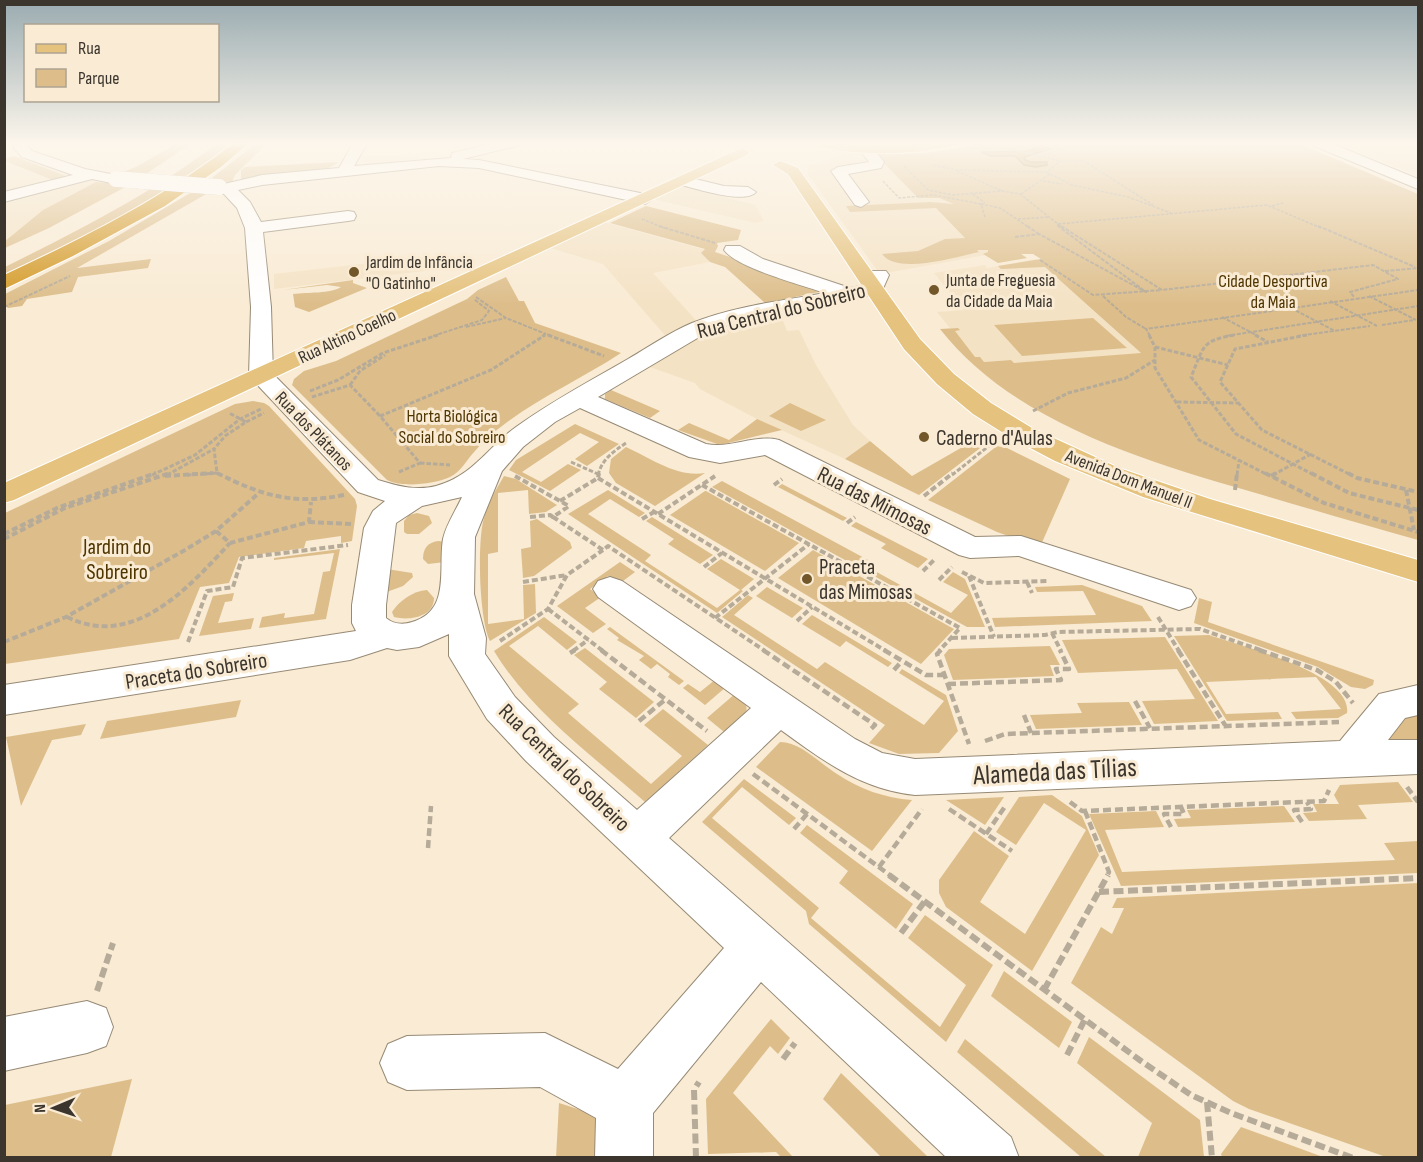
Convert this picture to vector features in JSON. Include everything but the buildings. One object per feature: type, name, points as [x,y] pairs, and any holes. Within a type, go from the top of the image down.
[{"type":"highway","points":[[4,283],[167,196]]},
{"type":"main road","name":"Rua Altino Coelho","points":[[4,494],[261,376],[471,288],[651,196]]},
{"type":"main road","name":"Avenida Dom Manuel II","points":[[812,196],[876,282],[938,354],[974,388],[1022,420],[1091,453],[1163,481],[1419,557]]},
{"type":"main road","name":"Avenida Dom Manuel II","points":[[821,196],[876,282],[912,345],[956,390],[1012,429],[1095,468],[1144,487],[1419,571]]},
{"type":"street","points":[[233,196],[244,204],[254,228],[261,307],[261,376]]},
{"type":"street","points":[[632,196],[645,199]]},
{"type":"street","points":[[857,196],[861,202]]},
{"type":"street","points":[[254,228],[348,216]]},
{"type":"street","points":[[733,250],[756,263],[849,294]]},
{"type":"street","name":"Rua Central do Sobreiro","points":[[876,282],[849,294],[726,319],[698,328],[577,397],[531,427],[514,441],[500,472],[485,482],[459,537],[457,594],[468,638],[480,651],[486,688],[511,720],[990,1158]]},
{"type":"street","name":"Rua dos Plátanos","points":[[261,376],[370,485],[392,495],[446,503],[454,510],[459,537]]},
{"type":"street","name":"Rua das Mimosas","points":[[577,397],[699,451],[720,455],[769,446],[970,548],[1021,546],[1179,598]]},
{"type":"street","points":[[480,651],[393,636],[372,628],[367,618],[372,528],[395,508],[500,472]]},
{"type":"street","name":"Rua dos Plátanos","points":[[370,485],[376,515],[372,528]]},
{"type":"street","name":"Alameda das Tílias","points":[[610,589],[867,767],[894,776],[915,777],[1348,739],[1419,757]]},
{"type":"street","name":"Praceta do Sobreiro","points":[[6,700],[366,643],[440,622],[451,609],[457,594]]},
{"type":"street","points":[[1348,739],[1393,705],[1419,700]]},
{"type":"street","points":[[638,838],[779,707]]},
{"type":"street","points":[[624,1158],[625,1103],[758,947]]},
{"type":"street","points":[[4,1044],[92,1010]]},
{"type":"street","points":[[407,1063],[545,1060],[625,1103]]},
{"type":"path","points":[[897,196],[919,196]]},
{"type":"path","points":[[940,196],[1000,208],[1039,234],[1146,292]]},
{"type":"path","points":[[976,196],[986,204]]},
{"type":"path","points":[[1023,196],[1058,224],[1162,290]]},
{"type":"path","points":[[1124,196],[1153,205]]},
{"type":"path","points":[[1139,196],[1172,214]]},
{"type":"path","points":[[1271,206],[1283,203]]},
{"type":"path","points":[[981,204],[985,217]]},
{"type":"path","points":[[1058,224],[1267,205],[1417,268]]},
{"type":"path","points":[[640,217],[655,225],[733,250]]},
{"type":"path","points":[[1017,219],[1048,217]]},
{"type":"path","points":[[1058,224],[1058,228],[1146,292]]},
{"type":"path","points":[[1015,237],[1039,234]]},
{"type":"path","points":[[1040,260],[1089,294],[1103,296],[1373,265],[1398,279],[1350,292],[1354,298]]},
{"type":"path","points":[[1385,271],[1417,268]]},
{"type":"path","points":[[4,307],[70,276]]},
{"type":"path","points":[[301,394],[338,380],[383,353],[482,320],[489,311],[463,289],[471,288],[506,318],[611,359]]},
{"type":"path","points":[[1146,328],[1419,290]]},
{"type":"path","points":[[1103,296],[1126,316],[1146,328],[1155,347],[1155,368],[1199,440],[1324,503],[1416,531]]},
{"type":"path","points":[[1368,296],[1417,320]]},
{"type":"path","points":[[1330,301],[1377,326]]},
{"type":"path","points":[[1419,306],[1248,331],[1211,339],[1191,378],[1236,434],[1349,493],[1419,510]]},
{"type":"path","points":[[1290,307],[1335,331]]},
{"type":"path","points":[[1221,317],[1268,342]]},
{"type":"path","points":[[305,399],[350,385],[360,371],[384,356],[449,332],[506,318]]},
{"type":"path","points":[[1382,324],[1417,320]]},
{"type":"path","points":[[1370,326],[1235,348],[1220,382],[1262,430],[1357,477],[1419,492]]},
{"type":"path","points":[[380,416],[491,370],[546,334]]},
{"type":"path","points":[[1155,347],[1227,365]]},
{"type":"path","points":[[1032,411],[1068,393],[1126,378],[1155,360]]},
{"type":"path","points":[[350,385],[420,463]]},
{"type":"path","points":[[1176,402],[1239,403]]},
{"type":"path","points":[[4,534],[57,508],[168,469],[195,455],[240,418],[270,408],[225,436],[214,449],[165,476],[65,508],[4,539]]},
{"type":"path","points":[[240,418],[246,422]]},
{"type":"path","points":[[560,501],[598,476],[604,459],[626,443]]},
{"type":"path","points":[[921,499],[992,444]]},
{"type":"path","points":[[214,449],[217,473]]},
{"type":"path","points":[[1270,476],[1311,454]]},
{"type":"path","points":[[1235,490],[1239,461]]},
{"type":"path","points":[[571,462],[598,476],[926,675],[945,675]]},
{"type":"path","points":[[165,476],[217,473],[259,493],[311,502],[370,485],[420,463],[456,465]]},
{"type":"path","points":[[500,472],[569,506],[553,517]]},
{"type":"path","points":[[642,519],[656,513],[718,474]]},
{"type":"path","points":[[774,485],[782,479]]},
{"type":"path","points":[[702,485],[960,628],[938,654],[970,746]]},
{"type":"path","points":[[1406,489],[1416,531]]},
{"type":"path","points":[[4,642],[66,617],[216,531],[259,493]]},
{"type":"path","points":[[309,522],[311,502]]},
{"type":"path","points":[[530,517],[550,515],[603,550]]},
{"type":"path","points":[[847,523],[855,517]]},
{"type":"path","points":[[66,617],[84,626],[115,626],[157,611],[186,590],[230,543],[309,522],[372,528]]},
{"type":"path","points":[[188,642],[207,591],[233,587],[242,558],[372,528]]},
{"type":"path","points":[[216,531],[230,543]]},
{"type":"path","points":[[715,618],[808,544]]},
{"type":"path","points":[[523,582],[567,575],[608,546],[875,725],[868,733]]},
{"type":"path","points":[[704,567],[722,553]]},
{"type":"path","points":[[923,571],[936,558]]},
{"type":"path","points":[[939,580],[952,567]]},
{"type":"path","points":[[480,651],[548,609],[567,575]]},
{"type":"path","points":[[969,576],[994,637]]},
{"type":"path","points":[[1027,582],[1032,592]]},
{"type":"path","points":[[797,621],[812,607]]},
{"type":"path","points":[[548,609],[710,733]]},
{"type":"path","points":[[1160,622],[1225,725]]},
{"type":"path","points":[[952,638],[1200,629],[1317,670],[1344,690],[1354,704],[1354,711]]},
{"type":"path","points":[[948,684],[1061,680],[1056,669],[1069,669],[1052,633]]},
{"type":"path","points":[[570,653],[588,640]]},
{"type":"path","points":[[894,670],[902,661]]},
{"type":"path","points":[[639,721],[666,699]]},
{"type":"path","points":[[1135,701],[1150,728]]},
{"type":"path","points":[[1024,715],[1031,733]]},
{"type":"path","points":[[960,750],[1005,734],[1225,725],[1348,739]]},
{"type":"path","points":[[746,768],[1044,990],[1191,1095],[1353,1158]]},
{"type":"path","points":[[986,834],[1010,800]]},
{"type":"path","points":[[1302,822],[1294,810],[1311,809],[1306,801]]},
{"type":"path","points":[[940,802],[1012,851]]},
{"type":"path","points":[[879,867],[925,805]]},
{"type":"path","points":[[428,848],[431,806]]},
{"type":"path","points":[[1171,827],[1164,814],[1184,814],[1181,807]]},
{"type":"path","points":[[1044,990],[1109,872],[1084,811]]},
{"type":"path","points":[[794,829],[807,814]]},
{"type":"path","points":[[1099,892],[1419,878]]},
{"type":"path","points":[[902,933],[925,901]]},
{"type":"path","points":[[92,1010],[113,944]]},
{"type":"path","points":[[1067,1055],[1085,1019]]},
{"type":"path","points":[[783,1059],[795,1043]]},
{"type":"path","points":[[696,1158],[694,1090],[706,1072]]},
{"type":"path","points":[[1207,1102],[1212,1158]]},
{"type":"shaded area","points":[[5,196],[69,196],[43,210],[5,242]]},
{"type":"shaded area","points":[[720,196],[755,205],[764,221],[755,223],[649,198]]},
{"type":"shaded area","points":[[824,196],[916,196],[937,198],[954,203],[934,205],[988,250],[984,254],[986,255],[880,274]]},
{"type":"shaded area","points":[[600,221],[706,250],[701,253],[710,262],[653,273],[701,326],[670,341],[603,264],[544,246]]},
{"type":"shaded area","name":"Jardim de Infância \"O Gatinho\"","points":[[431,256],[433,270],[274,289],[274,274]]},
{"type":"shaded area","points":[[1036,259],[1142,354],[1014,363],[1011,360],[984,362],[975,358],[954,331],[959,328],[950,328],[937,312],[964,310],[934,273],[985,265],[987,268]]},
{"type":"shaded area","points":[[781,316],[787,331],[799,330],[816,365],[853,425],[870,441],[845,459],[757,419],[700,389],[695,383],[650,367],[694,340],[715,331]]},
{"type":"green space","points":[[69,196],[108,196],[49,228],[5,248],[4,242],[43,210]]},
{"type":"green space","points":[[138,196],[155,196],[5,276],[5,267],[88,225]]},
{"type":"green space","points":[[185,196],[202,196],[77,268],[151,259],[148,268],[78,277],[72,292],[27,299],[22,306],[8,308],[5,305],[5,294],[109,241]]},
{"type":"green space","name":"Cidade Desportiva da Maia","points":[[916,196],[1418,196],[1418,540],[1223,484],[1133,454],[1089,437],[1047,416],[1007,391],[971,362],[940,329],[958,328],[960,330],[955,331],[975,357],[980,357],[984,362],[1011,360],[1014,363],[1141,353],[1045,267],[1001,269],[998,266],[1041,259],[1033,254],[1021,254],[1027,258],[998,263],[983,254],[988,250],[977,250],[979,252],[927,263],[900,263],[882,254],[918,251],[945,239],[965,238],[936,208],[850,212],[846,206],[931,202],[954,204],[939,198]]},
{"type":"green space","points":[[646,206],[741,230],[738,240],[717,243],[715,252],[829,290],[765,303],[725,267],[710,262],[701,253],[705,249],[610,223]]},
{"type":"green space","name":"Horta Biológica Social do Sobreiro","points":[[506,277],[519,301],[524,301],[535,323],[621,353],[506,423],[486,439],[454,475],[436,482],[418,484],[401,484],[387,480],[292,385],[294,379],[304,371],[336,361],[467,299],[478,290]]},
{"type":"green space","points":[[353,280],[353,283],[367,288],[309,312],[295,307],[293,294],[325,292],[341,287],[327,285],[283,290]]},
{"type":"green space","points":[[1093,318],[1127,348],[1022,356],[994,325]]},
{"type":"green space","points":[[611,390],[660,411],[650,418],[605,399],[605,394]]},
{"type":"green space","name":"Jardim do Sobreiro","points":[[253,401],[269,406],[355,499],[357,506],[352,541],[341,543],[341,536],[306,541],[304,548],[239,557],[229,583],[200,587],[179,639],[5,664],[5,513],[235,404]]},
{"type":"green space","points":[[790,403],[826,420],[801,431],[769,416]]},
{"type":"green space","points":[[757,419],[782,430],[720,445],[678,430],[689,423],[729,440]]},
{"type":"green space","points":[[575,424],[619,444],[587,466],[575,459],[599,442],[580,433],[522,472],[541,482],[568,464],[581,470],[550,491],[509,470],[516,460]]},
{"type":"green space","points":[[980,437],[988,442],[919,495],[845,459],[870,441],[912,476]]},
{"type":"green space","points":[[997,446],[1007,448],[1070,479],[1040,547],[997,532],[928,500]]},
{"type":"green space","points":[[626,447],[674,470],[695,474],[705,473],[655,506],[616,483],[609,473],[611,459]]},
{"type":"green space","points":[[504,476],[516,479],[557,505],[546,512],[529,514],[528,490],[498,493],[498,552],[488,554],[488,624],[524,619],[523,585],[535,584],[536,613],[490,641],[481,598],[480,544],[486,512]]},
{"type":"green space","points":[[722,481],[868,560],[864,565],[951,613],[968,595],[943,582],[953,572],[965,579],[985,627],[967,627],[712,487]]},
{"type":"green space","points":[[782,484],[847,518],[843,521],[778,487]]},
{"type":"green space","points":[[608,490],[645,513],[639,517],[610,499],[588,514],[651,555],[645,561],[717,608],[740,590],[707,569],[721,559],[754,579],[717,613],[568,514]]},
{"type":"green space","points":[[705,491],[799,543],[765,571],[670,515]]},
{"type":"green space","points":[[417,513],[429,516],[432,523],[419,534],[407,534],[404,532],[404,521],[409,515]]},
{"type":"green space","points":[[652,517],[713,555],[700,564],[668,544],[674,539],[646,521]]},
{"type":"green space","points":[[537,519],[570,542],[572,548],[534,576],[523,578],[521,549],[531,547],[530,521]]},
{"type":"green space","points":[[856,522],[928,559],[918,568],[881,548],[886,544],[851,526]]},
{"type":"green space","points":[[439,541],[446,542],[445,562],[428,564],[423,559],[425,549],[429,544]]},
{"type":"green space","points":[[340,549],[326,619],[259,628],[262,617],[285,613],[284,618],[314,614],[323,572],[330,571],[334,553],[274,560],[274,558]]},
{"type":"green space","points":[[813,550],[954,629],[921,664],[778,578]]},
{"type":"green space","points":[[620,562],[635,572],[619,584],[608,576],[590,589],[601,597],[585,608],[606,624],[593,633],[557,606]]},
{"type":"green space","points":[[387,569],[412,573],[413,577],[403,586],[384,593]]},
{"type":"green space","points":[[1082,585],[1142,606],[1152,621],[995,627],[992,618],[1096,615],[1083,591],[1037,592],[1035,587]]},
{"type":"green space","points":[[767,587],[803,608],[792,618],[756,596]]},
{"type":"green space","points":[[427,590],[434,598],[430,610],[413,618],[394,617],[392,612],[402,600],[417,592]]},
{"type":"green space","points":[[234,593],[232,601],[225,602],[218,623],[254,618],[251,629],[199,636],[213,596]]},
{"type":"green space","points":[[748,595],[753,598],[734,615],[817,669],[825,662],[924,725],[944,701],[899,673],[902,669],[946,695],[958,731],[939,753],[899,754],[869,743],[885,725],[722,617]]},
{"type":"green space","points":[[1199,598],[1212,602],[1208,622],[1374,680],[1373,685],[1365,689],[1351,687],[1318,667],[1194,623]]},
{"type":"green space","points":[[812,615],[892,663],[888,667],[846,641],[840,647],[802,624]]},
{"type":"green space","points":[[544,617],[577,642],[567,650],[538,626],[509,646],[579,704],[568,713],[651,784],[682,756],[644,725],[663,709],[708,745],[645,802],[544,713],[509,673],[494,651]]},
{"type":"green space","points":[[610,627],[684,681],[679,685],[668,677],[670,674],[657,664],[651,669],[639,660],[644,656],[617,640],[619,638],[607,629]]},
{"type":"green space","points":[[1209,635],[1267,654],[1313,673],[1332,685],[1344,699],[1347,713],[1338,718],[1296,719],[1291,712],[1341,709],[1316,677],[1206,682],[1226,714],[1278,712],[1282,719],[1227,721],[1174,636]]},
{"type":"green space","points":[[1165,637],[1218,721],[1154,724],[1142,701],[1195,699],[1177,669],[1078,673],[1062,640]]},
{"type":"green space","points":[[1050,646],[1060,665],[1050,665],[1054,676],[953,680],[944,655],[949,649]]},
{"type":"green space","points":[[585,648],[654,702],[636,718],[599,689],[607,682],[574,655]]},
{"type":"green space","points":[[716,679],[726,687],[705,705],[683,688],[688,684],[700,692]]},
{"type":"green space","points":[[736,693],[746,702],[747,716],[729,736],[707,718]]},
{"type":"green space","points":[[241,700],[236,717],[100,739],[107,721]]},
{"type":"green space","points":[[1129,702],[1142,725],[1036,729],[1030,715],[1082,713],[1077,703]]},
{"type":"green space","points":[[1418,713],[1418,745],[1379,746],[1399,716]]},
{"type":"green space","points":[[86,724],[81,735],[52,740],[21,806],[6,737]]},
{"type":"green space","points":[[780,742],[803,749],[837,774],[863,788],[882,795],[912,800],[872,851],[756,767]]},
{"type":"green space","points":[[744,779],[796,818],[789,825],[742,787],[712,818],[819,908],[811,918],[940,1027],[966,985],[908,938],[925,915],[993,965],[946,1042],[809,924],[806,911],[702,822]]},
{"type":"green space","points":[[1398,782],[1413,802],[1358,805],[1367,819],[1309,821],[1303,813],[1317,812],[1313,804],[1339,804],[1334,795],[1340,785]]},
{"type":"green space","points":[[1052,795],[1082,816],[1099,855],[1032,971],[946,907],[939,893],[939,880],[974,831],[1009,856],[980,902],[1025,934],[1086,830],[1044,803],[1016,845],[996,832],[1019,797]]},
{"type":"green space","points":[[1004,797],[985,825],[946,800]]},
{"type":"green space","points":[[1284,806],[1295,822],[1178,827],[1174,819],[1191,818],[1187,810]]},
{"type":"green space","points":[[1156,811],[1164,827],[1105,830],[1122,872],[1395,860],[1384,843],[1418,841],[1418,873],[1121,886],[1089,814]]},
{"type":"green space","points":[[807,825],[913,904],[896,929],[839,883],[848,871],[800,833]]},
{"type":"green space","points":[[1418,883],[1418,1157],[1386,1157],[1249,1109],[1233,1101],[1071,983],[1101,927],[1112,934],[1124,908],[1112,908],[1117,898]]},
{"type":"green space","points":[[1004,971],[1072,1022],[1059,1048],[991,996]]},
{"type":"green space","points":[[771,1019],[790,1038],[778,1054],[770,1046],[733,1093],[793,1157],[781,1157],[776,1152],[708,1154],[706,1099]]},
{"type":"green space","points":[[1089,1037],[1200,1120],[1204,1157],[1138,1157],[1152,1123],[1077,1063]]},
{"type":"green space","points":[[965,1039],[1106,1157],[1081,1157],[957,1052]]},
{"type":"green space","points":[[841,1073],[927,1157],[881,1157],[823,1099]]},
{"type":"green space","points":[[132,1079],[111,1157],[5,1157],[5,1105]]},
{"type":"green space","points":[[559,1103],[590,1113],[599,1119],[601,1157],[556,1158]]},
{"type":"green space","points":[[1241,1127],[1323,1157],[1222,1157],[1221,1154]]},
{"type":"place","name":"Jardim de Infância \"O Gatinho\"","points":[[354,272]]},
{"type":"place","name":"Junta de Freguesia da Cidade da Maia","points":[[934,290]]},
{"type":"place","name":"Caderno d'Aulas","points":[[924,437]]},
{"type":"place","name":"Praceta das Mimosas","points":[[807,579]]}]
